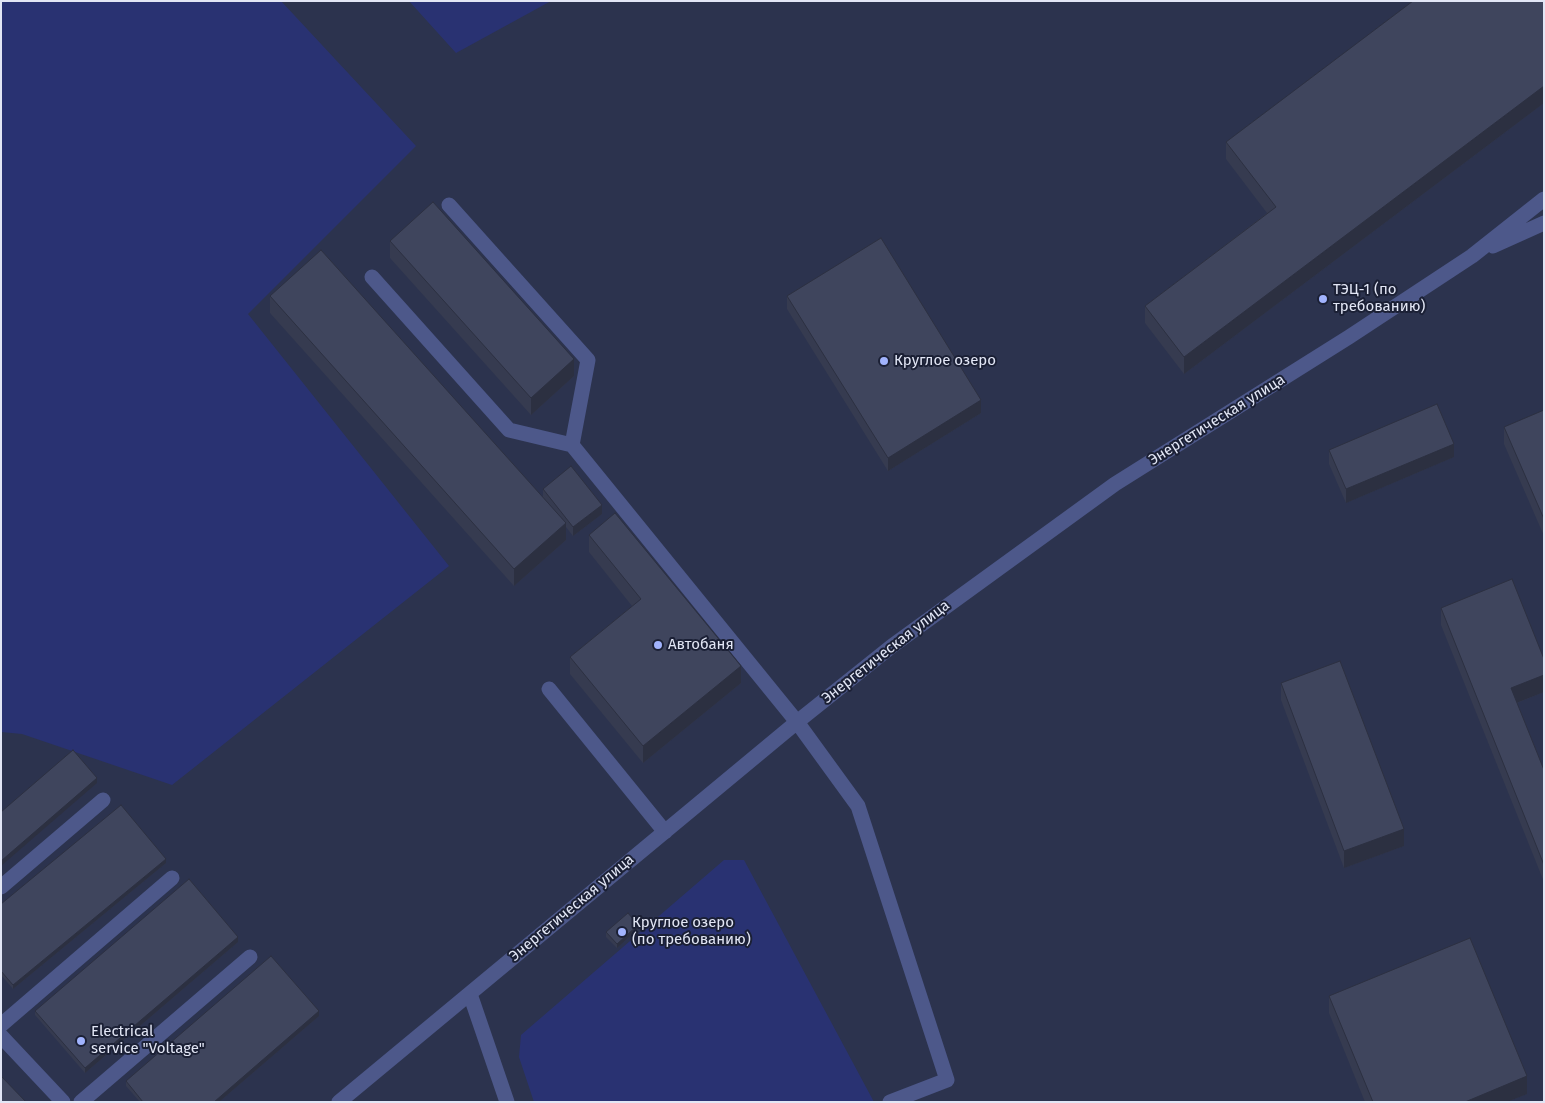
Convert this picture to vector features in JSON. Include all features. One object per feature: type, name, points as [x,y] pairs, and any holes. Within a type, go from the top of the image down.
[{"type":"street","points":[[1472,256],[1544,199]]},
{"type":"street","points":[[448,205],[588,360],[572,445]]},
{"type":"street","points":[[1472,256],[1544,223]]},
{"type":"street","name":"Энергетическая улица","points":[[339,1102],[797,722],[892,646],[975,584],[1115,484],[1472,256]]},
{"type":"street","points":[[372,276],[509,430],[572,445],[797,722],[858,806],[947,1080],[890,1102]]},
{"type":"street","points":[[549,689],[664,832]]},
{"type":"street","points":[[1,887],[103,800]]},
{"type":"street","points":[[1,1025],[172,878]]},
{"type":"street","points":[[81,1102],[250,957]]},
{"type":"street","points":[[470,994],[507,1102]]},
{"type":"street","points":[[1,1036],[63,1102]]},
{"type":"shaded area","points":[[1,1],[1544,1],[1544,1102],[1,1102]]},
{"type":"shaded area","points":[[1,1],[281,1],[416,146],[248,314],[449,566],[172,785],[22,734],[1,732]]},
{"type":"shaded area","points":[[409,1],[551,1],[456,53]]},
{"type":"shaded area","points":[[724,860],[744,860],[874,1102],[534,1102],[519,1057],[521,1035]]},
{"type":"building","points":[[1413,1],[1544,1],[1544,86],[1184,357],[1145,306],[1276,207],[1226,142]]},
{"type":"building","points":[[433,202],[574,359],[531,398],[390,241]]},
{"type":"building","name":"Круглое озеро","points":[[881,238],[981,400],[888,458],[787,296]]},
{"type":"building","points":[[321,250],[566,523],[514,569],[270,296]]},
{"type":"building","points":[[1437,404],[1454,444],[1346,489],[1329,450]]},
{"type":"building","points":[[1544,410],[1544,519],[1504,427]]},
{"type":"building","points":[[571,466],[602,505],[573,527],[543,489]]},
{"type":"building","name":"Автобаня","points":[[615,513],[741,666],[643,746],[570,657],[641,599],[589,535]]},
{"type":"building","points":[[1512,579],[1544,659],[1544,675],[1511,688],[1544,770],[1544,865],[1441,608]]},
{"type":"building","points":[[1340,661],[1404,829],[1344,851],[1281,683]]},
{"type":"building","points":[[73,750],[97,778],[1,861],[1,812]]},
{"type":"building","points":[[121,805],[166,859],[13,985],[1,971],[1,904]]},
{"type":"building","points":[[189,879],[238,937],[85,1068],[35,1011]]},
{"type":"building","points":[[628,913],[638,925],[617,944],[606,932]]},
{"type":"building","points":[[1470,938],[1527,1076],[1465,1102],[1373,1102],[1329,996]]},
{"type":"building","points":[[271,956],[319,1011],[214,1102],[143,1102],[126,1081]]},
{"type":"building","points":[[1,1076],[26,1102],[1,1102]]},
{"type":"place","name":"ТЭЦ-1 (по требованию)","points":[[1323,299]]},
{"type":"place","name":"Круглое озеро","points":[[884,361]]},
{"type":"place","name":"Автобаня","points":[[658,645]]},
{"type":"place","name":"Круглое озеро (по требованию)","points":[[622,932]]},
{"type":"place","name":"Electrical service \"Voltage\"","points":[[81,1041]]}]
